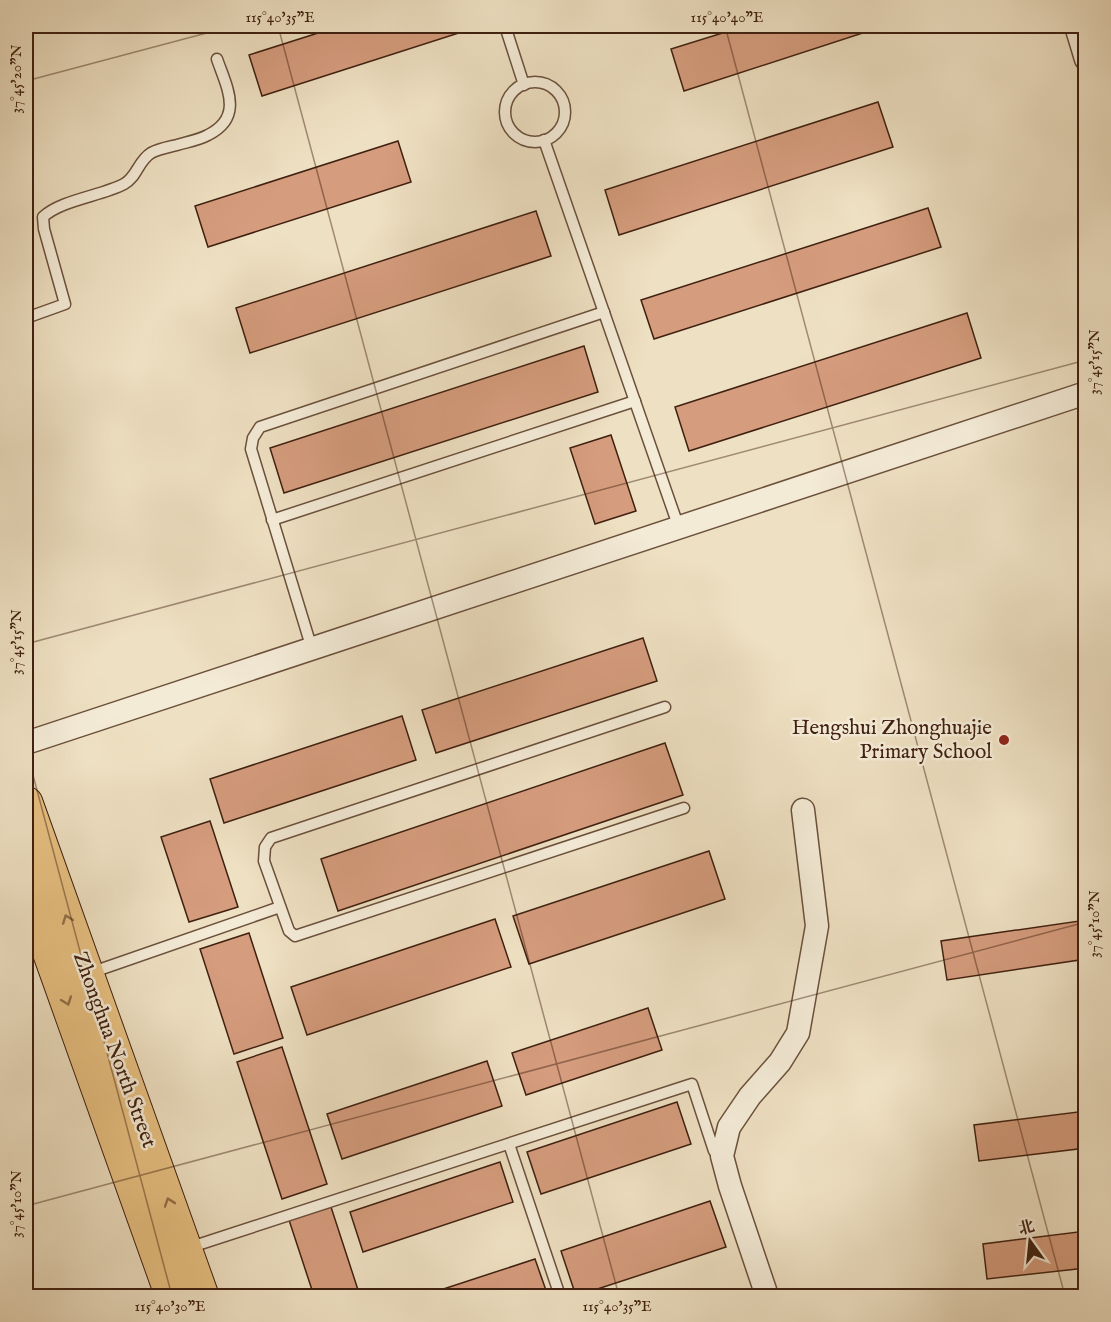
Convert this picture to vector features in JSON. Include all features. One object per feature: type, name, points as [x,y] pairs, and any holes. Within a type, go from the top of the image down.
[{"type":"main road","name":"Zhonghua North Street","points":[[26,803],[202,1296]]},
{"type":"main road","name":"Zhonghua North Street","points":[[26,887],[172,1296]]},
{"type":"street","points":[[1076,26],[1086,59]]},
{"type":"street","points":[[26,743],[1086,393]]},
{"type":"street","points":[[767,1296],[722,1156],[729,1127],[750,1096],[780,1062],[798,1033],[817,926],[803,810]]},
{"type":"lane","points":[[505,26],[524,85]]},
{"type":"lane","points":[[26,318],[65,304],[44,229],[43,217],[49,212],[126,183],[134,177],[140,164],[151,153],[207,136],[222,127],[230,116],[230,96],[217,59]]},
{"type":"lane","points":[[540,82],[549,85],[562,98],[566,110],[564,122],[558,132],[544,140],[525,141],[515,135],[508,125],[505,114],[506,105],[514,91],[524,85],[540,82]]},
{"type":"lane","points":[[544,140],[679,528]]},
{"type":"lane","points":[[312,648],[251,449],[253,438],[260,427],[604,312]]},
{"type":"lane","points":[[272,520],[635,401]]},
{"type":"lane","points":[[665,707],[271,838],[265,847],[264,861],[289,931],[296,936],[684,808]]},
{"type":"lane","points":[[87,974],[280,907]]},
{"type":"lane","points":[[185,1249],[692,1084],[714,1151],[722,1156]]},
{"type":"lane","points":[[509,1144],[560,1296]]},
{"type":"building","points":[[340,26],[464,26],[465,31],[262,96],[249,55]]},
{"type":"building","points":[[745,26],[874,26],[875,29],[684,91],[671,49]]},
{"type":"building","points":[[878,102],[893,147],[619,235],[605,190]]},
{"type":"building","points":[[398,141],[411,182],[208,247],[195,206]]},
{"type":"building","points":[[928,208],[941,247],[654,339],[641,300]]},
{"type":"building","points":[[536,211],[551,256],[250,353],[236,308]]},
{"type":"building","points":[[967,313],[981,358],[689,451],[675,407]]},
{"type":"building","points":[[584,346],[598,392],[284,493],[270,448]]},
{"type":"building","points":[[611,435],[636,511],[595,524],[570,448]]},
{"type":"building","points":[[643,638],[657,681],[436,753],[422,710]]},
{"type":"building","points":[[402,716],[416,760],[224,823],[210,779]]},
{"type":"building","points":[[665,743],[683,795],[338,911],[321,859]]},
{"type":"building","points":[[210,821],[238,907],[189,922],[161,837]]},
{"type":"building","points":[[709,851],[725,899],[529,964],[513,916]]},
{"type":"building","points":[[495,919],[511,967],[307,1035],[291,987]]},
{"type":"building","points":[[1086,920],[1086,959],[947,980],[941,941]]},
{"type":"building","points":[[249,933],[283,1038],[234,1054],[200,949]]},
{"type":"building","points":[[648,1008],[662,1050],[526,1095],[512,1053]]},
{"type":"building","points":[[282,1047],[327,1184],[282,1199],[237,1062]]},
{"type":"building","points":[[487,1061],[502,1106],[342,1159],[327,1114]]},
{"type":"building","points":[[677,1102],[691,1144],[541,1194],[527,1152]]},
{"type":"building","points":[[1086,1111],[1086,1148],[979,1161],[974,1125]]},
{"type":"building","points":[[500,1162],[513,1202],[363,1252],[350,1212]]},
{"type":"building","points":[[710,1201],[726,1247],[576,1296],[561,1251]]},
{"type":"building","points":[[331,1207],[360,1296],[314,1296],[289,1220]]},
{"type":"building","points":[[1086,1231],[1086,1268],[987,1279],[983,1244]]},
{"type":"building","points":[[535,1259],[548,1296],[422,1296]]},
{"type":"place","name":"Hengshui Zhonghuajie Primary School","points":[[1004,740]]}]
